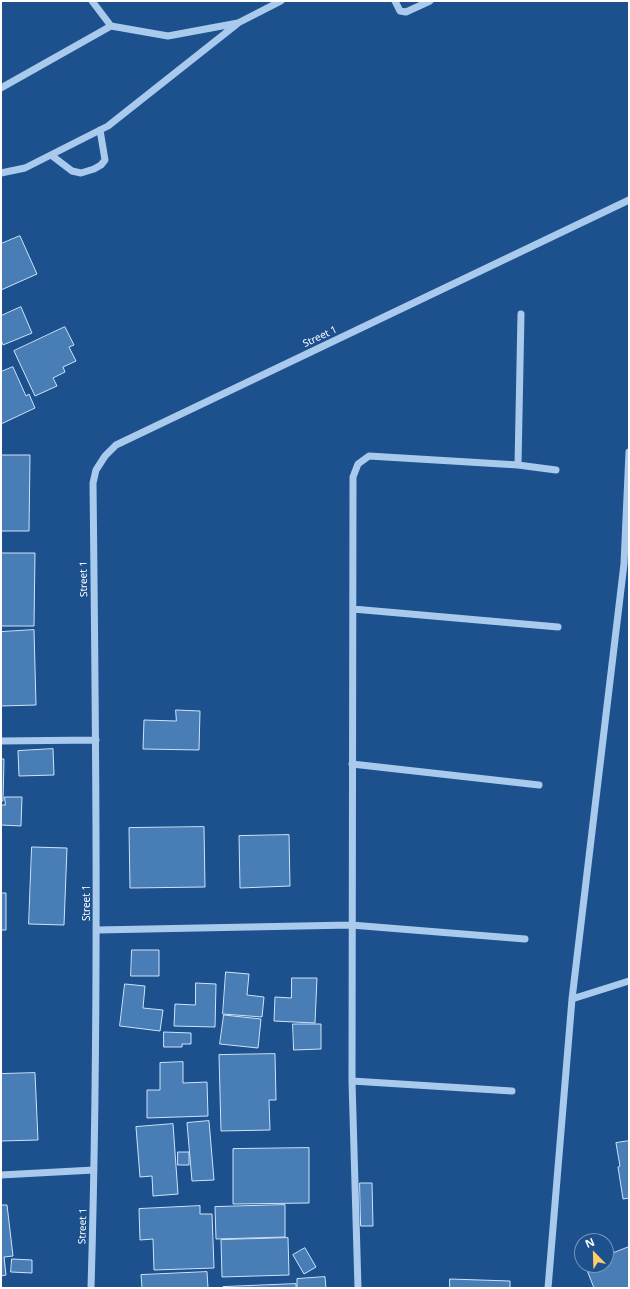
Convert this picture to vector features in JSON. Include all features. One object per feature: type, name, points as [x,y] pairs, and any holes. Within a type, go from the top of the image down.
[{"type":"street","points":[[92,1],[111,26]]},
{"type":"street","points":[[1,173],[25,168],[108,126],[238,23],[281,1]]},
{"type":"street","points":[[395,1],[400,11],[406,12],[430,1]]},
{"type":"street","points":[[1,88],[111,26],[168,36],[238,23]]},
{"type":"street","points":[[51,155],[72,171],[81,173],[94,169],[101,165],[105,160],[100,130]]},
{"type":"street","name":"Street 1","points":[[91,1288],[97,930],[93,482],[96,470],[105,456],[116,444],[629,200]]},
{"type":"street","points":[[518,465],[521,314]]},
{"type":"street","points":[[548,1288],[572,999],[626,563],[629,452]]},
{"type":"street","points":[[358,1288],[352,1081],[351,925],[353,477],[358,464],[369,456],[518,465],[556,470]]},
{"type":"street","points":[[353,609],[558,627]]},
{"type":"street","points":[[1,740],[96,740]]},
{"type":"street","points":[[352,764],[539,785]]},
{"type":"street","points":[[97,930],[351,925],[525,939]]},
{"type":"street","points":[[572,999],[629,981]]},
{"type":"street","points":[[352,1081],[512,1091]]},
{"type":"street","points":[[1,1175],[94,1170]]},
{"type":"building","points":[[20,236],[37,274],[1,290],[1,244]]},
{"type":"building","points":[[21,307],[32,333],[3,345],[1,340],[1,316]]},
{"type":"building","points":[[65,327],[74,345],[69,347],[76,361],[63,367],[65,372],[53,378],[57,386],[35,396],[14,351]]},
{"type":"building","points":[[13,367],[26,396],[29,394],[35,408],[1,424],[1,372]]},
{"type":"building","points":[[1,455],[30,455],[29,531],[1,531]]},
{"type":"building","points":[[1,553],[35,553],[34,626],[1,626]]},
{"type":"building","points":[[34,630],[36,705],[1,706],[1,632]]},
{"type":"building","points":[[176,710],[200,711],[199,750],[143,749],[144,720],[176,721]]},
{"type":"building","points":[[53,749],[54,775],[19,776],[18,751]]},
{"type":"building","points":[[1,759],[4,759],[3,801],[1,801]]},
{"type":"building","points":[[5,797],[22,797],[21,826],[1,825],[1,805],[5,805]]},
{"type":"building","points":[[204,827],[205,887],[130,888],[129,828]]},
{"type":"building","points":[[289,835],[290,886],[240,888],[239,836]]},
{"type":"building","points":[[32,847],[67,848],[64,925],[29,924]]},
{"type":"building","points":[[1,893],[6,893],[6,930],[1,930]]},
{"type":"building","points":[[132,950],[159,950],[159,976],[131,976]]},
{"type":"building","points":[[226,972],[249,974],[247,995],[264,997],[262,1017],[223,1014]]},
{"type":"building","points":[[292,978],[317,978],[315,1023],[274,1021],[275,997],[291,998]]},
{"type":"building","points":[[196,983],[216,984],[215,1027],[174,1026],[175,1004],[195,1005]]},
{"type":"building","points":[[125,984],[145,986],[143,1008],[163,1010],[160,1031],[120,1026]]},
{"type":"building","points":[[224,1015],[261,1019],[258,1048],[220,1044]]},
{"type":"building","points":[[293,1024],[321,1024],[321,1049],[294,1050]]},
{"type":"building","points":[[164,1032],[191,1033],[191,1044],[182,1044],[182,1047],[164,1047]]},
{"type":"building","points":[[275,1054],[276,1100],[269,1100],[270,1130],[221,1131],[219,1055]]},
{"type":"building","points":[[183,1062],[183,1083],[207,1082],[208,1116],[147,1118],[147,1090],[160,1090],[160,1063]]},
{"type":"building","points":[[35,1073],[38,1140],[1,1141],[1,1074]]},
{"type":"building","points":[[209,1121],[214,1180],[192,1181],[187,1123]]},
{"type":"building","points":[[173,1124],[178,1194],[153,1196],[152,1176],[140,1177],[136,1127]]},
{"type":"building","points":[[629,1141],[629,1198],[623,1199],[616,1143]]},
{"type":"building","points":[[309,1148],[309,1203],[233,1204],[233,1149]]},
{"type":"building","points":[[178,1152],[189,1152],[189,1165],[178,1165]]},
{"type":"building","points":[[360,1183],[372,1183],[373,1226],[361,1226]]},
{"type":"building","points":[[1,1205],[7,1205],[13,1256],[4,1257],[6,1275],[1,1276]]},
{"type":"building","points":[[285,1205],[285,1237],[216,1239],[215,1207]]},
{"type":"building","points":[[200,1206],[200,1214],[212,1214],[214,1268],[154,1270],[153,1239],[140,1240],[139,1209]]},
{"type":"building","points":[[288,1238],[289,1275],[222,1277],[221,1240]]},
{"type":"building","points":[[629,1247],[629,1288],[594,1288],[588,1273],[614,1273],[614,1253]]},
{"type":"building","points":[[305,1248],[316,1267],[304,1274],[293,1255]]},
{"type":"building","points":[[12,1259],[32,1260],[32,1273],[11,1272]]},
{"type":"building","points":[[207,1272],[208,1288],[142,1288],[141,1275]]},
{"type":"building","points":[[325,1277],[326,1288],[297,1288],[297,1279]]},
{"type":"building","points":[[450,1279],[510,1281],[510,1288],[450,1288]]},
{"type":"building","points":[[296,1284],[296,1288],[223,1288],[223,1287]]}]
